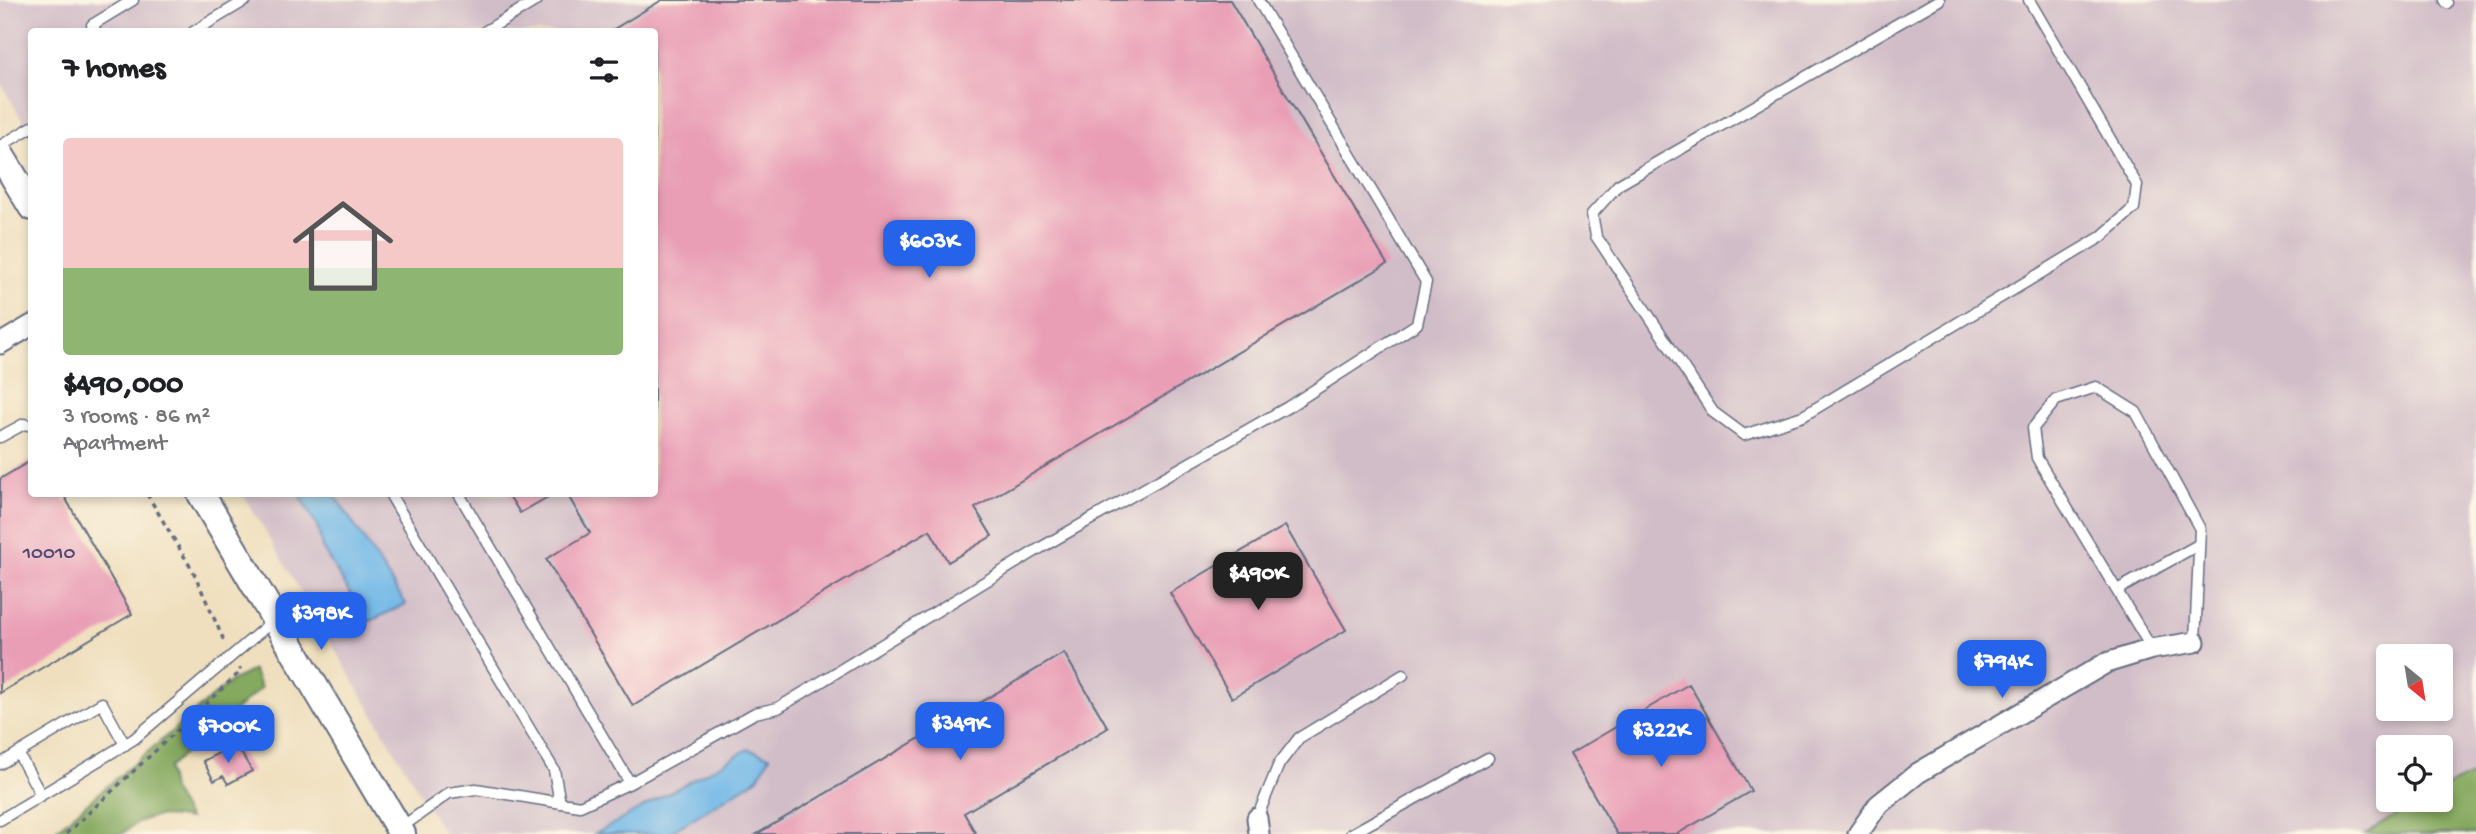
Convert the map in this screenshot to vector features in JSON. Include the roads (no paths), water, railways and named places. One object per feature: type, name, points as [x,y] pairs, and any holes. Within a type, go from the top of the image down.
[{"type":"main road","points":[[0,154],[28,200]]},
{"type":"main road","points":[[203,497],[400,832]]},
{"type":"street","points":[[0,344],[28,327]]},
{"type":"street","points":[[1858,834],[1878,805],[1918,773],[2106,663],[2152,649],[2195,642]]},
{"type":"lane","points":[[94,28],[92,25],[133,0]]},
{"type":"lane","points":[[198,28],[228,5],[246,0]]},
{"type":"lane","points":[[491,28],[537,0]]},
{"type":"lane","points":[[400,832],[449,793],[476,789],[580,806],[630,783],[755,713],[778,708],[1088,519],[1288,407],[1417,324],[1426,282],[1258,0]]},
{"type":"lane","points":[[1939,0],[1618,185],[1592,214],[1596,236],[1713,412],[1744,435],[1802,416],[2101,237],[2134,208],[2137,184],[2029,0]]},
{"type":"lane","points":[[0,146],[28,129]]},
{"type":"lane","points":[[2152,649],[2037,458],[2033,428],[2056,400],[2096,387],[2136,412],[2200,529],[2195,642]]},
{"type":"lane","points":[[0,438],[24,424],[28,425]]},
{"type":"lane","points":[[392,497],[554,770],[559,803]]},
{"type":"lane","points":[[461,497],[630,783]]},
{"type":"lane","points":[[2117,590],[2198,545]]},
{"type":"lane","points":[[0,820],[125,745],[275,619]]},
{"type":"lane","points":[[1258,826],[1279,764],[1299,738],[1403,675]]},
{"type":"lane","points":[[0,764],[102,703],[125,745]]},
{"type":"lane","points":[[18,753],[41,795]]},
{"type":"lane","points":[[1351,834],[1488,758]]},
{"type":"water","points":[[301,497],[336,497],[406,604],[368,622],[322,548],[318,528]]},
{"type":"water","points":[[748,749],[770,756],[758,778],[668,834],[595,834]]}]
